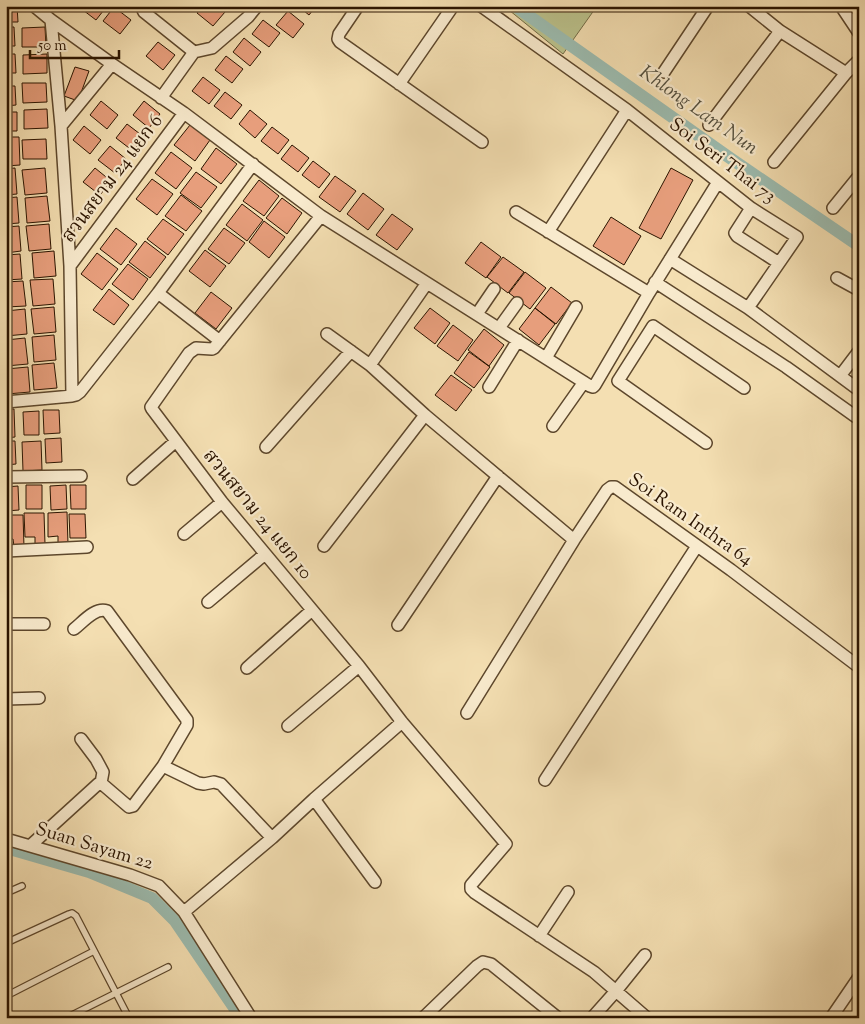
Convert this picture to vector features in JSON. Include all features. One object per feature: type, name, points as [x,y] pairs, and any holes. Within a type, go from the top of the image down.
[{"type":"street","points":[[34,6],[112,64],[184,113],[321,216],[593,387],[648,293],[718,182]]},
{"type":"street","points":[[144,6],[144,12],[194,52]]},
{"type":"street","points":[[161,98],[194,52],[212,48],[248,17],[257,6]]},
{"type":"street","points":[[358,6],[339,34],[338,39],[340,42],[482,142]]},
{"type":"street","points":[[399,84],[453,6]]},
{"type":"street","name":"Soi Seri Thai 73","points":[[481,6],[627,110],[751,208],[797,237],[779,263]]},
{"type":"street","points":[[664,72],[708,6]]},
{"type":"street","points":[[749,6],[780,31],[846,73]]},
{"type":"street","points":[[841,6],[859,33]]},
{"type":"street","points":[[51,20],[61,126],[70,266],[72,396]]},
{"type":"street","points":[[708,126],[780,31]]},
{"type":"street","points":[[774,162],[846,73],[859,60]]},
{"type":"street","points":[[61,126],[112,64]]},
{"type":"street","points":[[548,232],[627,110]]},
{"type":"street","name":"สวนสยาม 24 แยก 6","points":[[70,266],[184,113]]},
{"type":"street","points":[[6,402],[72,396],[80,392],[158,293],[253,164]]},
{"type":"street","points":[[833,208],[859,176]]},
{"type":"street","points":[[748,308],[779,263],[737,236],[736,233],[751,208]]},
{"type":"street","points":[[516,212],[648,293]]},
{"type":"street","points":[[158,293],[220,341],[321,216]]},
{"type":"street","points":[[670,259],[748,308],[859,390]]},
{"type":"street","points":[[836,278],[859,290]]},
{"type":"street","points":[[655,282],[786,367],[859,419]]},
{"type":"street","points":[[370,365],[427,283]]},
{"type":"street","points":[[477,314],[494,289]]},
{"type":"street","points":[[498,328],[517,303]]},
{"type":"street","points":[[546,358],[576,307]]},
{"type":"street","points":[[634,317],[652,326],[744,388]]},
{"type":"street","points":[[652,326],[618,381],[706,443]]},
{"type":"street","points":[[326,334],[370,365],[574,540]]},
{"type":"street","points":[[489,387],[518,340]]},
{"type":"street","name":"สวนสยาม 24 แยก 10","points":[[220,341],[213,349],[196,348],[190,352],[151,407],[152,409],[222,502],[359,666],[402,722],[506,844],[471,885],[471,889],[539,936]]},
{"type":"street","points":[[266,447],[351,351]]},
{"type":"street","points":[[840,376],[859,351]]},
{"type":"street","points":[[553,426],[584,382]]},
{"type":"street","points":[[324,546],[425,414]]},
{"type":"street","points":[[133,479],[176,441]]},
{"type":"street","points":[[6,477],[81,476]]},
{"type":"street","points":[[398,625],[498,476]]},
{"type":"street","name":"Soi Ram Inthra 64","points":[[467,713],[574,540],[607,490],[612,488],[615,488],[731,570],[859,668]]},
{"type":"street","points":[[184,534],[222,502]]},
{"type":"street","points":[[545,780],[697,546]]},
{"type":"street","points":[[6,550],[87,547]]},
{"type":"street","points":[[208,602],[266,554]]},
{"type":"street","points":[[247,668],[312,610]]},
{"type":"street","points":[[74,629],[98,611],[107,611],[186,720],[187,725],[163,766],[133,806],[130,807],[101,782]]},
{"type":"street","points":[[6,624],[44,624]]},
{"type":"street","points":[[288,726],[359,666]]},
{"type":"street","points":[[6,699],[40,698]]},
{"type":"street","points":[[184,912],[272,838],[402,722]]},
{"type":"street","points":[[31,845],[101,782],[103,772],[81,739]]},
{"type":"street","points":[[163,766],[198,783],[214,782],[221,784],[272,838]]},
{"type":"street","points":[[314,799],[375,882]]},
{"type":"street","name":"Suan Sayam 22","points":[[6,839],[130,875],[159,886],[184,912],[251,1018]]},
{"type":"street","points":[[568,892],[539,936],[594,972],[647,1018]]},
{"type":"street","points":[[592,1018],[645,955]]},
{"type":"street","points":[[423,1018],[483,962],[491,964],[558,1018]]},
{"type":"street","points":[[831,1018],[859,977]]},
{"type":"lane","points":[[6,894],[22,886]]},
{"type":"lane","points":[[6,943],[72,913],[76,916],[129,1018]]},
{"type":"lane","points":[[6,996],[94,951]]},
{"type":"lane","points":[[66,1018],[168,967]]},
{"type":"green space","points":[[504,6],[597,6],[563,54]]},
{"type":"building","points":[[6,6],[17,6],[18,22],[6,22]]},
{"type":"building","points":[[80,6],[107,6],[96,20]]},
{"type":"building","points":[[202,6],[217,6],[225,12],[213,26],[197,13]]},
{"type":"building","points":[[298,6],[316,6],[309,15]]},
{"type":"building","points":[[114,7],[131,20],[120,34],[103,21]]},
{"type":"building","points":[[288,11],[304,24],[293,38],[276,25]]},
{"type":"building","points":[[263,20],[280,33],[269,47],[252,34]]},
{"type":"building","points":[[6,27],[14,27],[15,46],[6,46]]},
{"type":"building","points":[[45,27],[46,47],[22,47],[22,28]]},
{"type":"building","points":[[244,38],[261,52],[250,66],[233,52]]},
{"type":"building","points":[[158,42],[175,55],[163,70],[146,56]]},
{"type":"building","points":[[6,54],[15,54],[16,73],[6,73]]},
{"type":"building","points":[[47,54],[47,73],[23,74],[23,55]]},
{"type":"building","points":[[226,56],[243,69],[232,83],[215,70]]},
{"type":"building","points":[[75,67],[89,71],[78,101],[64,96]]},
{"type":"building","points":[[203,77],[220,90],[209,104],[192,91]]},
{"type":"building","points":[[22,83],[46,83],[47,102],[23,103]]},
{"type":"building","points":[[6,86],[15,86],[16,105],[6,106]]},
{"type":"building","points":[[225,92],[242,105],[231,119],[214,106]]},
{"type":"building","points":[[101,101],[118,115],[107,129],[90,115]]},
{"type":"building","points":[[144,101],[160,114],[149,128],[133,115]]},
{"type":"building","points":[[47,109],[48,128],[24,129],[24,110]]},
{"type":"building","points":[[250,110],[267,124],[255,138],[239,124]]},
{"type":"building","points":[[6,112],[17,112],[17,131],[6,131]]},
{"type":"building","points":[[127,124],[144,137],[133,151],[116,138]]},
{"type":"building","points":[[190,125],[210,140],[195,161],[174,145]]},
{"type":"building","points":[[84,126],[101,140],[90,154],[73,140]]},
{"type":"building","points":[[272,127],[289,140],[278,154],[261,141]]},
{"type":"building","points":[[6,137],[19,137],[20,165],[6,166]]},
{"type":"building","points":[[46,139],[47,159],[23,159],[22,140]]},
{"type":"building","points":[[292,145],[309,158],[298,172],[281,159]]},
{"type":"building","points":[[110,146],[126,159],[115,173],[98,160]]},
{"type":"building","points":[[216,148],[237,164],[221,184],[201,169]]},
{"type":"building","points":[[171,152],[192,168],[176,189],[155,173]]},
{"type":"building","points":[[313,161],[330,174],[319,188],[302,175]]},
{"type":"building","points":[[15,168],[17,194],[6,195],[6,169]]},
{"type":"building","points":[[45,168],[47,193],[25,195],[22,170]]},
{"type":"building","points":[[95,168],[111,181],[100,195],[83,182]]},
{"type":"building","points":[[671,168],[693,180],[661,239],[639,228]]},
{"type":"building","points":[[196,172],[217,187],[201,208],[180,193]]},
{"type":"building","points":[[335,176],[356,191],[340,212],[319,197]]},
{"type":"building","points":[[152,179],[173,194],[157,215],[136,199]]},
{"type":"building","points":[[259,180],[279,196],[264,216],[243,201]]},
{"type":"building","points":[[363,193],[384,209],[368,230],[347,214]]},
{"type":"building","points":[[181,195],[202,211],[186,231],[165,216]]},
{"type":"building","points":[[47,196],[50,221],[27,223],[25,198]]},
{"type":"building","points":[[17,197],[19,223],[6,224],[6,198]]},
{"type":"building","points":[[282,198],[302,213],[287,234],[266,218]]},
{"type":"building","points":[[242,204],[263,220],[247,241],[226,225]]},
{"type":"building","points":[[392,214],[413,229],[397,250],[376,235]]},
{"type":"building","points":[[611,217],[641,236],[624,265],[593,246]]},
{"type":"building","points":[[163,219],[184,234],[168,255],[147,239]]},
{"type":"building","points":[[264,221],[285,237],[269,258],[249,242]]},
{"type":"building","points":[[49,224],[51,249],[29,251],[26,226]]},
{"type":"building","points":[[19,226],[21,251],[6,253],[6,227]]},
{"type":"building","points":[[116,228],[137,244],[121,265],[100,249]]},
{"type":"building","points":[[224,228],[245,243],[229,264],[208,249]]},
{"type":"building","points":[[145,241],[166,257],[150,278],[129,262]]},
{"type":"building","points":[[481,242],[501,257],[486,278],[465,263]]},
{"type":"building","points":[[205,250],[226,266],[210,287],[189,271]]},
{"type":"building","points":[[54,251],[56,276],[34,278],[32,253]]},
{"type":"building","points":[[97,253],[118,269],[102,290],[81,274]]},
{"type":"building","points":[[20,254],[22,279],[6,280],[6,255]]},
{"type":"building","points":[[503,257],[524,272],[508,293],[487,277]]},
{"type":"building","points":[[128,264],[148,279],[133,300],[112,284]]},
{"type":"building","points":[[525,272],[546,288],[530,309],[509,293]]},
{"type":"building","points":[[53,279],[55,304],[33,306],[30,280]]},
{"type":"building","points":[[23,281],[26,306],[6,307],[6,282]]},
{"type":"building","points":[[551,287],[572,303],[556,324],[535,308]]},
{"type":"building","points":[[109,289],[129,305],[114,325],[93,310]]},
{"type":"building","points":[[211,292],[232,308],[216,329],[195,313]]},
{"type":"building","points":[[54,307],[56,332],[34,334],[31,309]]},
{"type":"building","points":[[430,308],[450,323],[435,344],[414,328]]},
{"type":"building","points":[[535,308],[555,324],[539,345],[519,329]]},
{"type":"building","points":[[25,309],[27,334],[6,336],[6,311]]},
{"type":"building","points":[[453,325],[473,340],[458,361],[437,346]]},
{"type":"building","points":[[484,329],[504,345],[489,366],[468,350]]},
{"type":"building","points":[[54,335],[56,360],[34,362],[32,337]]},
{"type":"building","points":[[25,338],[28,364],[6,366],[6,340]]},
{"type":"building","points":[[469,352],[490,367],[474,388],[454,373]]},
{"type":"building","points":[[54,363],[57,388],[34,390],[32,365]]},
{"type":"building","points":[[28,367],[30,392],[7,394],[6,369]]},
{"type":"building","points":[[451,375],[472,390],[456,411],[435,395]]},
{"type":"building","points":[[6,409],[14,409],[15,437],[6,438]]},
{"type":"building","points":[[43,410],[59,410],[60,433],[44,434]]},
{"type":"building","points":[[39,411],[39,435],[24,435],[23,412]]},
{"type":"building","points":[[61,438],[62,462],[46,463],[45,439]]},
{"type":"building","points":[[6,441],[15,441],[16,464],[6,465]]},
{"type":"building","points":[[41,441],[42,470],[23,471],[22,442]]},
{"type":"building","points":[[26,485],[42,485],[42,509],[26,509]]},
{"type":"building","points":[[66,485],[67,509],[51,510],[50,486]]},
{"type":"building","points":[[70,485],[86,485],[86,509],[71,509]]},
{"type":"building","points":[[18,486],[19,510],[6,511],[6,487]]},
{"type":"building","points":[[67,512],[68,544],[58,544],[58,536],[48,537],[48,513]]},
{"type":"building","points":[[24,513],[44,513],[45,544],[35,545],[35,537],[25,537]]},
{"type":"building","points":[[69,514],[85,514],[86,538],[70,538]]},
{"type":"building","points":[[6,515],[23,515],[24,547],[14,547],[13,539],[6,539]]},
{"type":"waterway","name":"Khlong Lam Nun","points":[[515,6],[730,158],[859,246]]},
{"type":"waterway","points":[[6,848],[89,872],[152,898],[175,921],[241,1018]]}]
